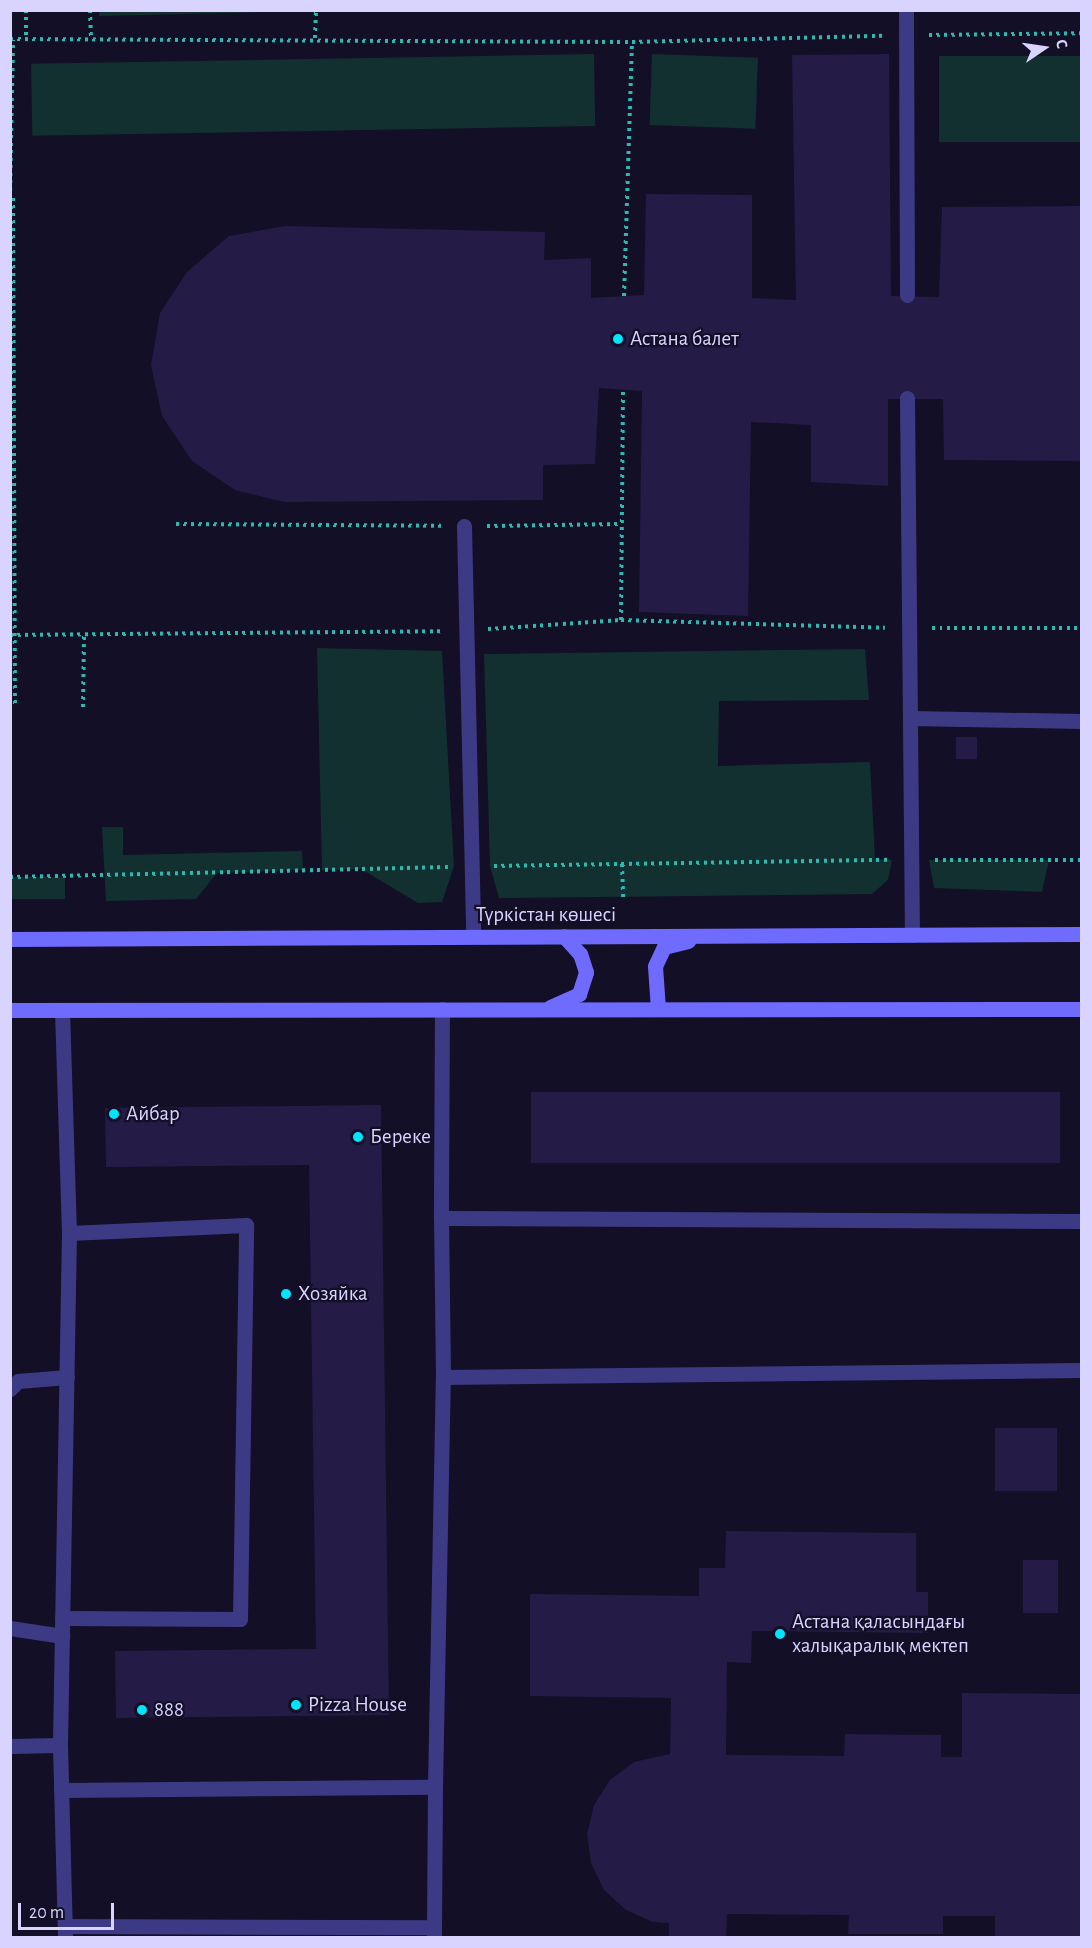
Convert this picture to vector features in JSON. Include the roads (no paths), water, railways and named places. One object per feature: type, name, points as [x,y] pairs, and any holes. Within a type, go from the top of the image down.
[{"type":"main road","name":"Түркістан көшесі","points":[[10,939],[1082,934]]},
{"type":"main road","points":[[545,1009],[579,994],[586,972],[580,954],[564,936]]},
{"type":"main road","points":[[658,1009],[654,978],[664,947],[711,936]]},
{"type":"main road","points":[[10,1010],[1082,1009]]},
{"type":"lane","points":[[906,10],[907,295]]},
{"type":"lane","points":[[907,398],[912,935]]},
{"type":"lane","points":[[464,526],[473,936]]},
{"type":"lane","points":[[910,718],[1082,721]]},
{"type":"lane","points":[[63,1010],[69,1233],[60,1745],[65,1932],[434,1932],[443,1377],[442,1009]]},
{"type":"lane","points":[[441,1218],[1082,1221]]},
{"type":"lane","points":[[62,1618],[240,1619],[246,1225],[69,1233]]},
{"type":"lane","points":[[443,1377],[1082,1370]]},
{"type":"lane","points":[[10,1389],[18,1381],[67,1377]]},
{"type":"lane","points":[[10,1628],[62,1636]]},
{"type":"lane","points":[[10,1746],[60,1745]]},
{"type":"lane","points":[[61,1790],[435,1787]]},
{"type":"place","name":"Астана балет","points":[[618,339]]},
{"type":"place","name":"Айбар","points":[[114,1114]]},
{"type":"place","name":"Береке","points":[[358,1137]]},
{"type":"place","name":"Хозяйка","points":[[286,1294]]},
{"type":"place","name":"Астана қаласындағы халықаралық мектеп","points":[[780,1634]]},
{"type":"place","name":"Pizza House","points":[[296,1705]]},
{"type":"place","name":"888","points":[[142,1710]]}]
